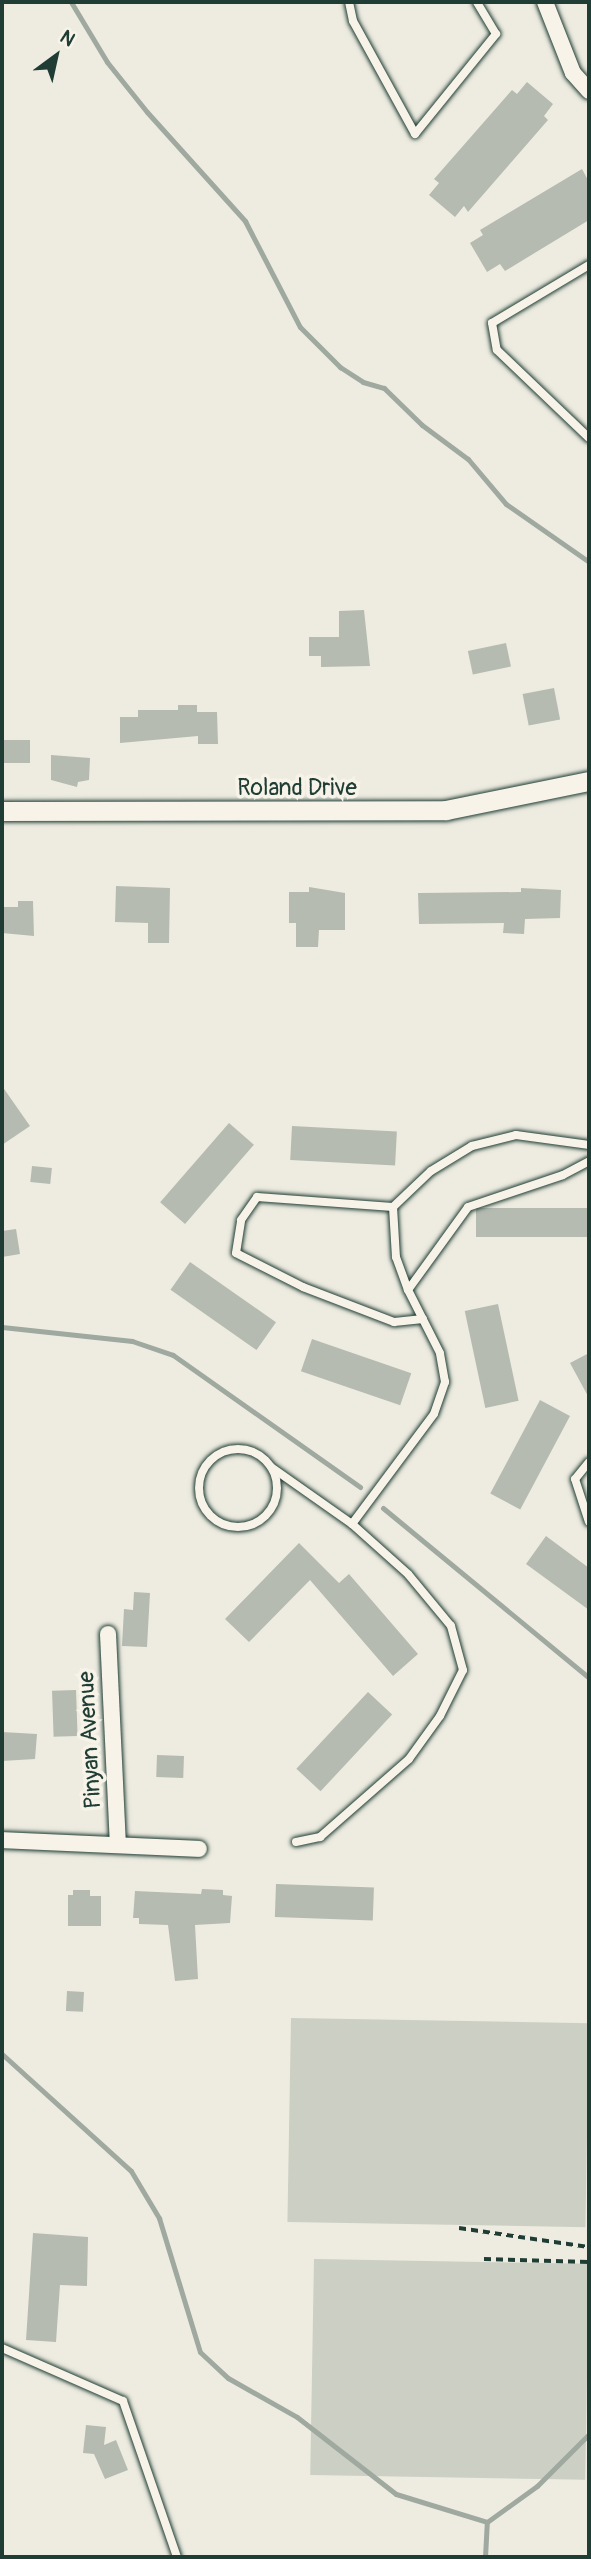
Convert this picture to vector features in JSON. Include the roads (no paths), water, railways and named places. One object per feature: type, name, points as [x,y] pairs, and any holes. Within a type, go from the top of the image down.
[{"type":"street","points":[[545,2],[573,73],[589,91]]},
{"type":"street","name":"Roland Drive","points":[[2,811],[446,810],[589,781]]},
{"type":"street","name":"Pinyan Avenue","points":[[108,1634],[118,1845]]},
{"type":"street","points":[[2,1840],[198,1849]]},
{"type":"lane","points":[[349,2],[353,22],[415,134],[496,34],[477,2]]},
{"type":"lane","points":[[589,265],[492,323],[497,349],[589,438]]},
{"type":"lane","points":[[422,1319],[394,1322],[303,1287],[236,1253],[241,1220],[257,1197],[393,1207],[430,1171],[472,1146],[516,1135],[550,1136],[589,1145]]},
{"type":"lane","points":[[408,1290],[468,1207],[563,1175],[589,1161]]},
{"type":"lane","points":[[352,1524],[434,1413],[445,1382],[440,1353],[408,1290],[396,1256],[393,1207]]},
{"type":"lane","points":[[269,1466],[277,1491],[266,1515],[242,1527],[229,1526],[207,1512],[199,1489],[206,1465],[215,1457],[237,1449],[261,1457],[269,1466],[352,1524],[408,1574],[451,1626],[463,1670],[440,1716],[409,1759],[320,1837],[296,1842]]},
{"type":"lane","points":[[589,1462],[575,1479],[589,1522]]},
{"type":"lane","points":[[2,2348],[122,2401],[177,2557]]},
{"type":"waterway","points":[[71,2],[107,62],[147,112],[245,221],[300,327],[340,367],[363,382],[384,388],[422,425],[468,459],[506,504],[589,562]]},
{"type":"waterway","points":[[2,1327],[132,1341],[173,1355],[360,1487]]},
{"type":"waterway","points":[[383,1508],[589,1678]]},
{"type":"waterway","points":[[2,2054],[131,2171],[159,2218],[200,2352],[228,2378],[297,2417],[396,2494],[487,2522]]},
{"type":"waterway","points":[[487,2522],[537,2486],[589,2434]]},
{"type":"waterway","points":[[485,2557],[487,2522]]}]
